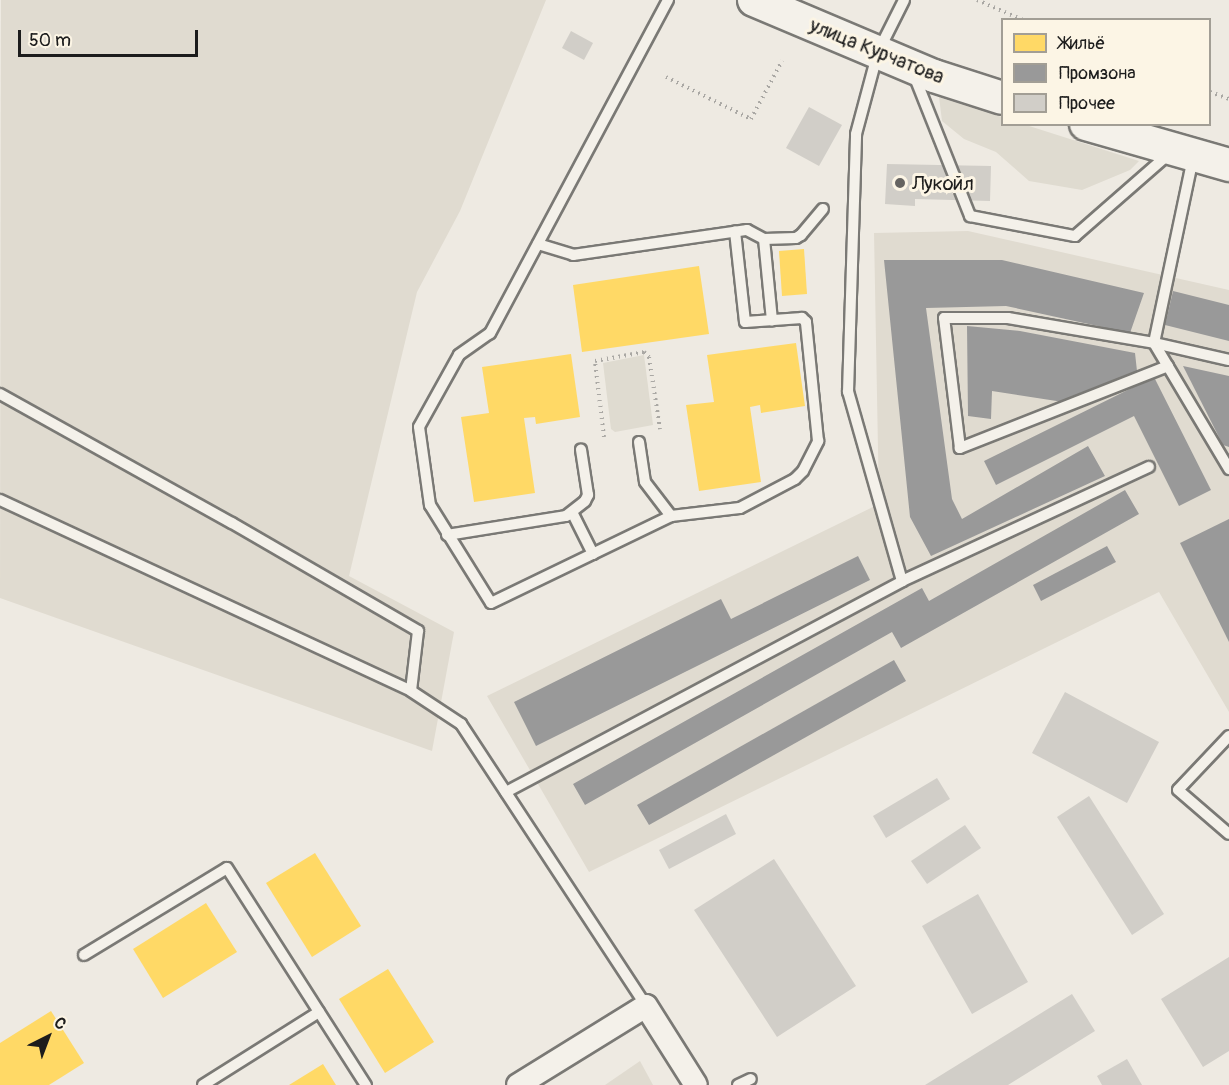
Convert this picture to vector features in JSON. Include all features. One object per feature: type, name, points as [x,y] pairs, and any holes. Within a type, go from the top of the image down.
[{"type":"main road","name":"улица Курчатова","points":[[754,0],[911,66],[1001,98]]},
{"type":"main road","points":[[1093,126],[1229,165]]},
{"type":"street","points":[[518,1085],[646,1006],[696,1085]]},
{"type":"lane","points":[[668,0],[490,333],[459,355],[419,427],[430,505],[491,603],[671,516],[740,508],[799,476],[816,448],[806,322],[801,318],[749,323],[744,318],[735,232]]},
{"type":"lane","points":[[902,581],[848,392],[856,134],[878,52],[904,0]]},
{"type":"lane","points":[[911,66],[970,216],[1075,236],[1184,152]]},
{"type":"lane","points":[[1184,152],[1154,343],[1226,459],[1229,470]]},
{"type":"lane","points":[[538,244],[573,255],[747,230],[764,239],[799,237],[824,209]]},
{"type":"lane","points":[[764,239],[772,321]]},
{"type":"lane","points":[[1168,366],[960,448],[944,318],[1008,318],[1154,343],[1229,360]]},
{"type":"lane","points":[[0,394],[232,523],[418,631],[411,691]]},
{"type":"lane","points":[[639,442],[645,482],[671,516]]},
{"type":"lane","points":[[447,535],[562,518],[572,512],[585,501],[588,495],[581,450]]},
{"type":"lane","points":[[506,792],[902,581],[1149,467]]},
{"type":"lane","points":[[0,500],[411,691],[461,724],[646,1006]]},
{"type":"lane","points":[[572,512],[593,555]]},
{"type":"lane","points":[[1229,736],[1178,790],[1229,834]]},
{"type":"lane","points":[[84,955],[227,868],[366,1085]]},
{"type":"lane","points":[[203,1085],[319,1012]]},
{"type":"lane","points":[[738,1085],[751,1079]]},
{"type":"path","points":[[977,0],[1018,18]]},
{"type":"path","points":[[666,77],[751,119],[782,61]]},
{"type":"path","points":[[1211,93],[1229,99]]},
{"type":"path","points":[[604,437],[595,361],[644,352],[649,357],[660,429]]},
{"type":"shaded area","points":[[1,0],[546,0],[460,211],[417,292],[349,576],[454,632],[432,751],[0,598]]},
{"type":"shaded area","points":[[939,97],[1001,117],[1001,126],[1029,126],[1139,161],[1130,170],[1082,190],[1029,181],[996,152],[964,139],[942,121]]},
{"type":"shaded area","points":[[968,231],[1229,290],[1229,712],[1159,592],[589,872],[487,696],[879,504],[874,233]]},
{"type":"shaded area","points":[[644,355],[653,425],[615,432],[611,429],[603,363]]},
{"type":"shaded area","points":[[640,1061],[653,1085],[605,1085]]},
{"type":"building: Жильё","points":[[804,249],[807,294],[782,296],[779,251]]},
{"type":"building: Жильё","points":[[699,266],[709,334],[582,352],[573,285]]},
{"type":"building: Жильё","points":[[796,343],[805,406],[761,413],[760,405],[750,407],[761,482],[699,491],[686,405],[714,402],[707,355]]},
{"type":"building: Жильё","points":[[571,354],[580,417],[536,424],[535,417],[524,418],[535,493],[474,502],[461,417],[489,413],[482,367]]},
{"type":"building: Жильё","points":[[315,853],[361,926],[312,957],[266,883]]},
{"type":"building: Жильё","points":[[206,903],[237,952],[163,998],[133,949]]},
{"type":"building: Жильё","points":[[388,969],[434,1042],[385,1073],[339,999]]},
{"type":"building: Жильё","points":[[51,1011],[84,1063],[49,1085],[0,1085],[0,1043]]},
{"type":"building: Жильё","points":[[323,1064],[336,1085],[289,1085]]},
{"type":"building: Промзона","points":[[884,260],[1002,260],[1144,293],[1130,333],[1006,306],[926,308],[952,499],[962,519],[1088,446],[1105,476],[931,556],[910,517]]},
{"type":"building: Промзона","points":[[1173,291],[1229,305],[1229,341],[1165,325]]},
{"type":"building: Промзона","points":[[967,326],[1020,331],[1135,353],[1137,371],[1063,402],[992,391],[991,419],[968,416]]},
{"type":"building: Промзона","points":[[1183,366],[1229,376],[1229,447],[1223,445]]},
{"type":"building: Промзона","points":[[1154,377],[1211,490],[1179,506],[1134,416],[996,485],[984,461]]},
{"type":"building: Промзона","points":[[1125,490],[1139,514],[901,648],[892,632],[585,805],[573,784],[922,588],[929,601]]},
{"type":"building: Промзона","points":[[1229,519],[1229,642],[1180,543]]},
{"type":"building: Промзона","points":[[1107,546],[1116,562],[1041,601],[1033,585]]},
{"type":"building: Промзона","points":[[858,556],[870,580],[536,746],[514,702],[721,599],[731,619]]},
{"type":"building: Промзона","points":[[894,660],[906,681],[649,825],[637,805]]},
{"type":"building: Прочее","points":[[571,31],[593,43],[584,60],[562,48]]},
{"type":"building: Прочее","points":[[809,107],[842,125],[819,166],[786,148]]},
{"type":"building: Прочее","points":[[887,164],[991,166],[990,201],[915,199],[915,206],[885,204]]},
{"type":"building: Прочее","points":[[1065,692],[1159,742],[1127,803],[1032,753]]},
{"type":"building: Прочее","points":[[937,778],[950,799],[886,838],[873,816]]},
{"type":"building: Прочее","points":[[1089,796],[1164,914],[1132,935],[1057,817]]},
{"type":"building: Прочее","points":[[726,814],[736,834],[669,869],[659,850]]},
{"type":"building: Прочее","points":[[965,825],[981,848],[927,884],[911,861]]},
{"type":"building: Прочее","points":[[774,859],[856,986],[777,1037],[694,910]]},
{"type":"building: Прочее","points":[[978,894],[1028,982],[972,1014],[922,926]]},
{"type":"building: Прочее","points":[[1229,957],[1229,1051],[1203,1067],[1161,999]]},
{"type":"building: Прочее","points":[[1072,994],[1095,1031],[1008,1085],[925,1085]]},
{"type":"building: Прочее","points":[[1127,1059],[1142,1085],[1102,1085],[1097,1076]]},
{"type":"place","name":"Лукойл","points":[[900,183]]}]
